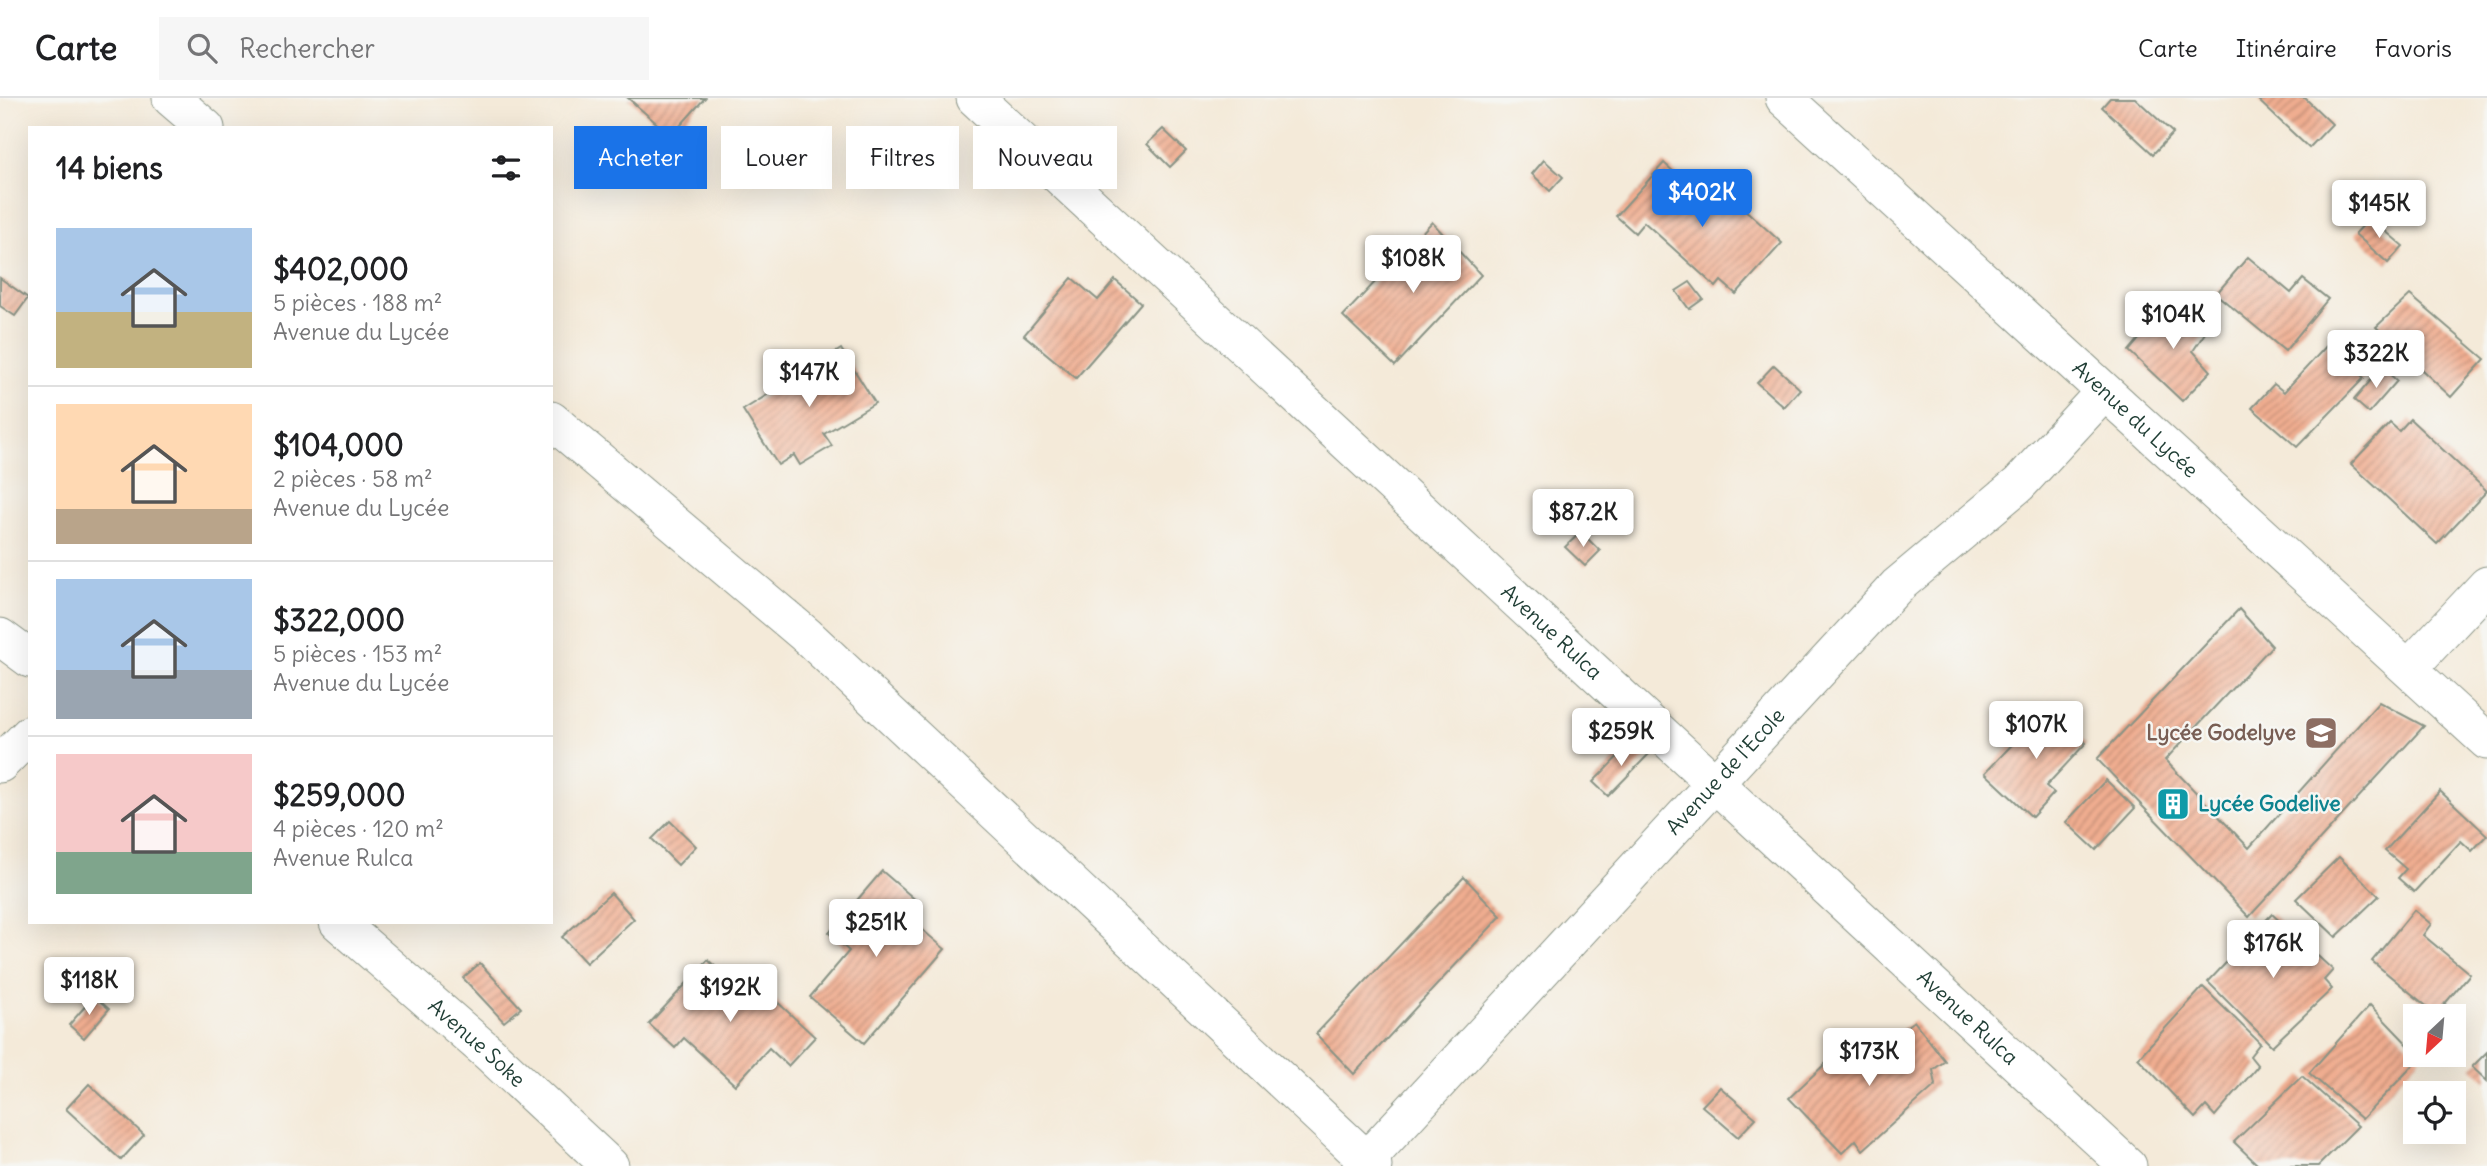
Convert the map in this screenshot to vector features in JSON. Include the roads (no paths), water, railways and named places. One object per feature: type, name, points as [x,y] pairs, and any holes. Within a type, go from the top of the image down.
[{"type":"street","points":[[171,98],[204,126]]},
{"type":"street","name":"Avenue Rulca","points":[[975,98],[2128,1166]]},
{"type":"street","name":"Avenue du Lycée","points":[[1784,98],[2103,393],[2487,741]]},
{"type":"street","name":"Avenue de l'Ecole","points":[[1367,1164],[1897,586],[2019,484],[2103,393]]},
{"type":"street","points":[[553,422],[807,636],[1367,1164]]},
{"type":"street","points":[[2409,668],[2487,585]]},
{"type":"street","points":[[0,637],[28,658]]},
{"type":"street","points":[[0,764],[28,736]]},
{"type":"street","name":"Avenue Soke","points":[[340,924],[489,1053],[610,1166]]},
{"type":"place","name":"Lycée Godelyve","points":[[2321,733]]},
{"type":"place","name":"Lycée Godelive","points":[[2173,804]]}]
